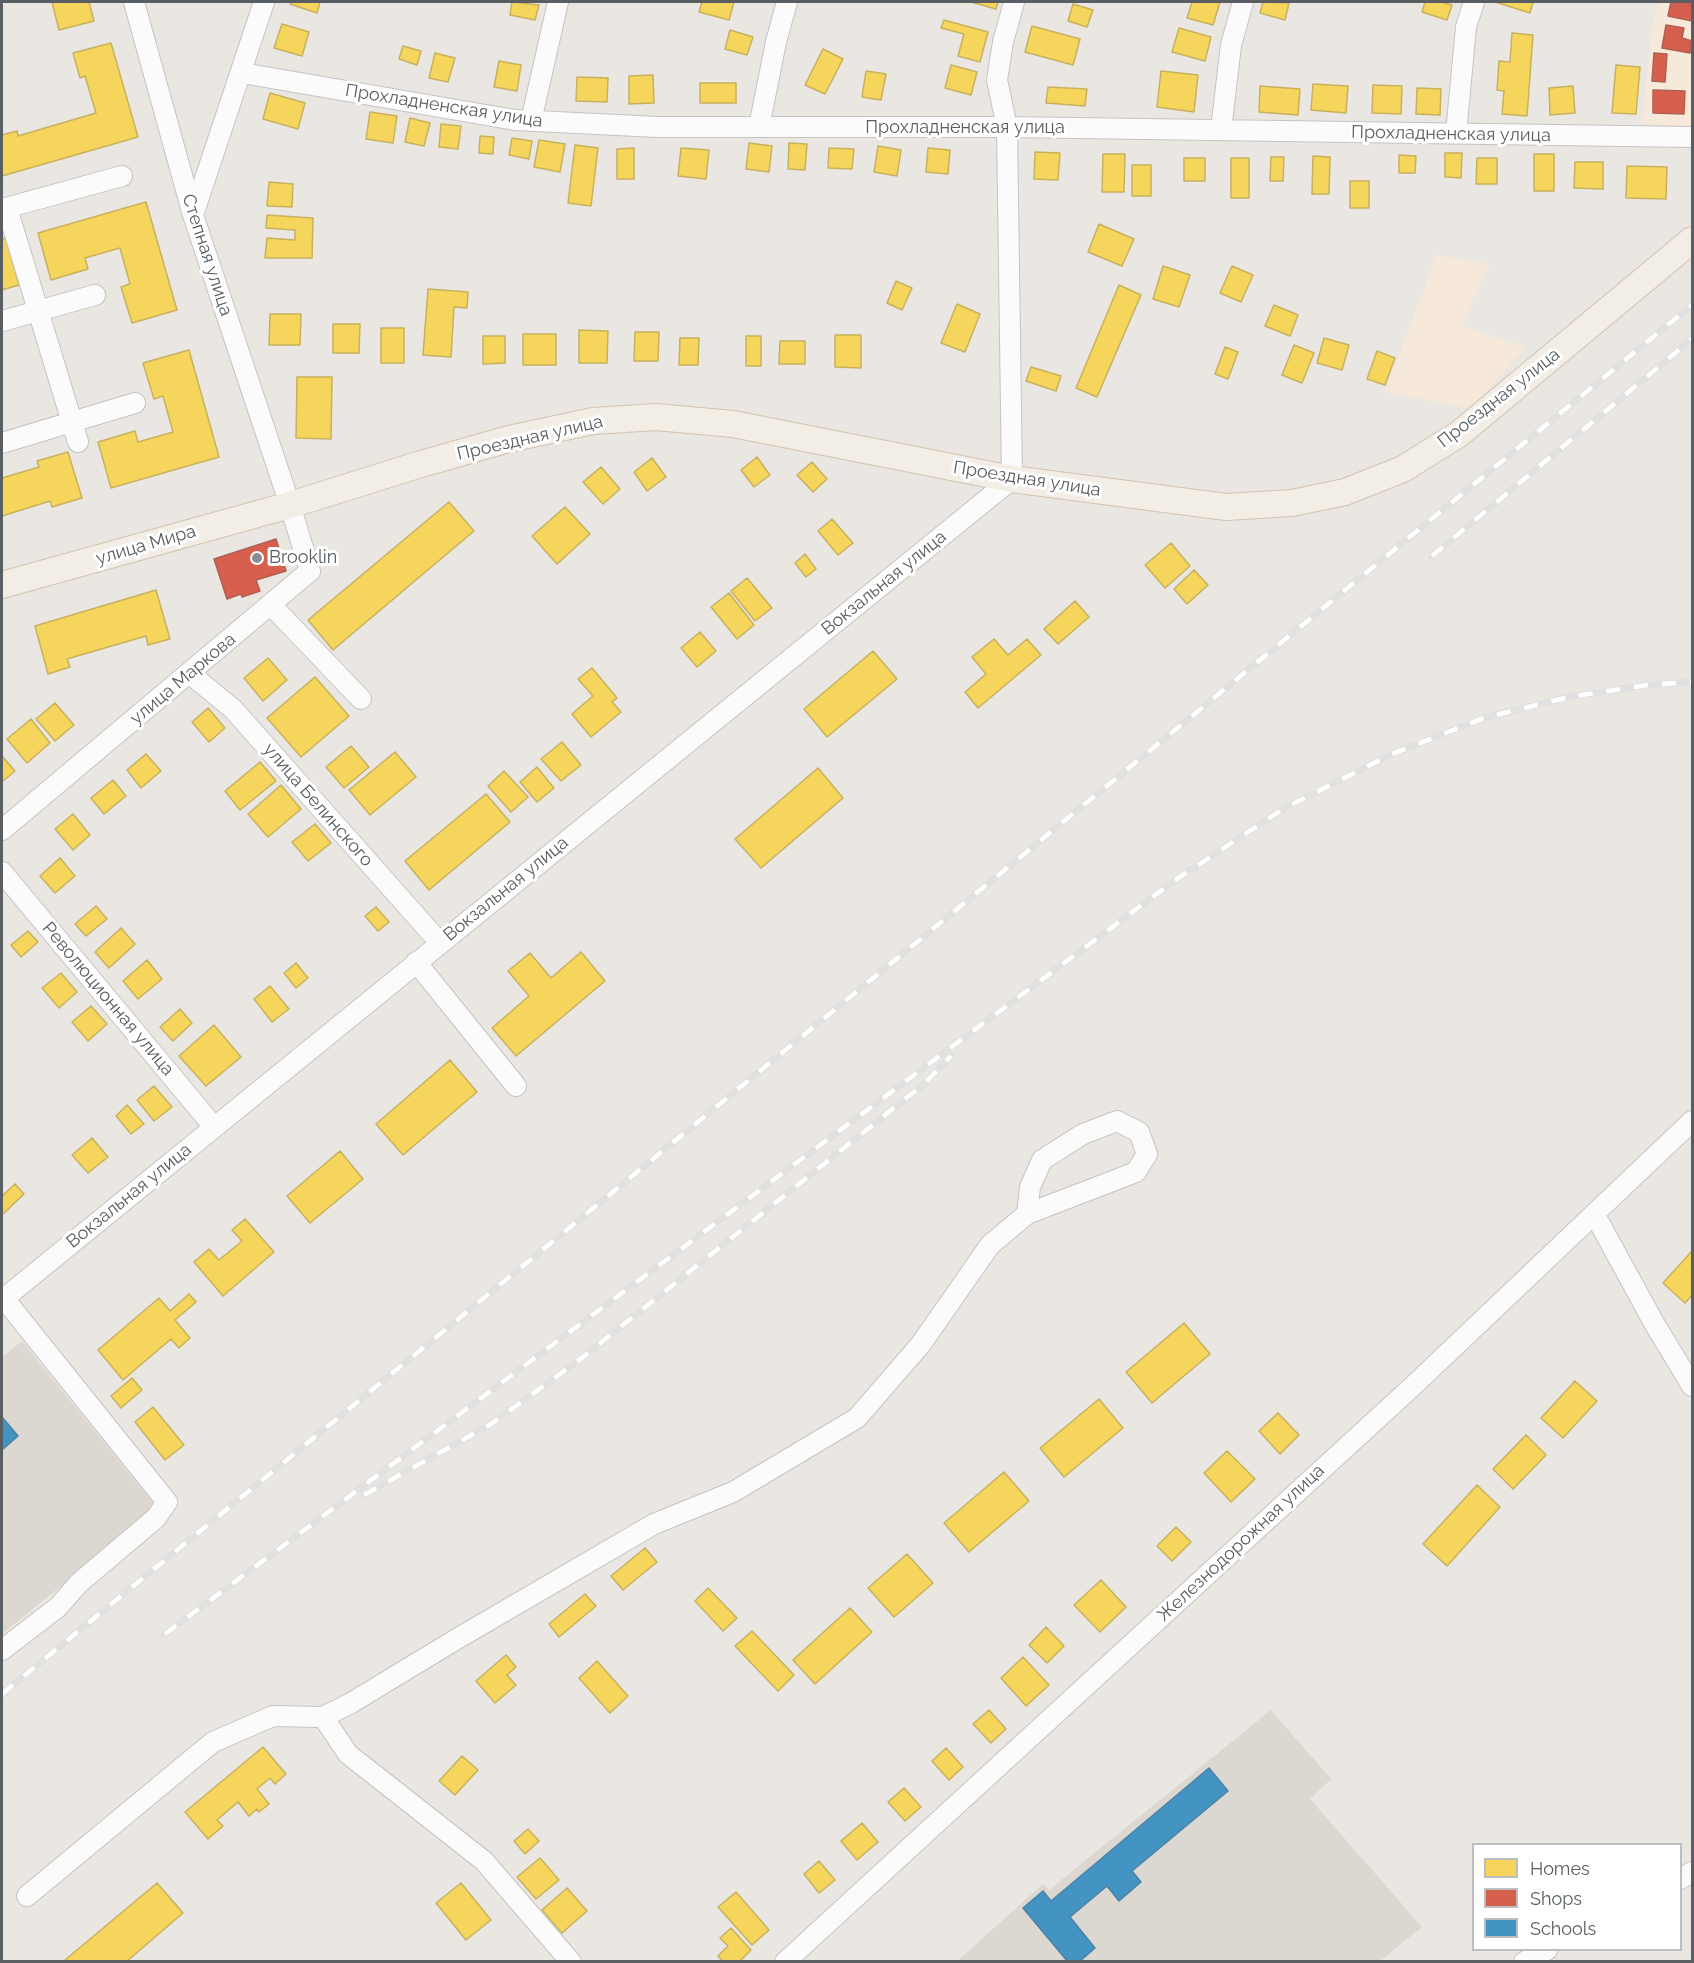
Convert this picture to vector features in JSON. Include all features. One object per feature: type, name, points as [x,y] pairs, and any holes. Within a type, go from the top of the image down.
[{"type":"main road","name":"Проездная улица","points":[[290,505],[421,464],[509,440],[593,421],[656,417],[733,424],[1011,479],[1226,507],[1292,503],[1345,492],[1403,469],[1459,434],[1692,240]]},
{"type":"main road","name":"улица Мира","points":[[2,585],[290,505]]},
{"type":"street","name":"Степная улица","points":[[134,2],[193,215],[290,505]]},
{"type":"street","points":[[193,215],[264,2]]},
{"type":"street","points":[[531,121],[558,2]]},
{"type":"street","points":[[759,127],[776,42],[787,2]]},
{"type":"street","points":[[1011,479],[1007,128],[997,80],[1003,42],[1014,2]]},
{"type":"street","points":[[1221,130],[1231,45],[1243,2]]},
{"type":"street","points":[[1456,134],[1466,27],[1474,2]]},
{"type":"street","name":"Прохладненская улица","points":[[242,73],[515,120],[658,127],[1221,130],[1692,137]]},
{"type":"street","points":[[78,442],[4,209],[122,176]]},
{"type":"street","points":[[2,321],[95,295]]},
{"type":"street","points":[[2,443],[135,403]]},
{"type":"street","name":"Вокзальная улица","points":[[2,1299],[1011,479]]},
{"type":"street","name":"улица Маркова","points":[[2,830],[310,572],[290,505]]},
{"type":"street","points":[[271,605],[361,699]]},
{"type":"street","name":"улица Белинского","points":[[189,673],[233,709],[440,943]]},
{"type":"street","name":"Революционная улица","points":[[2,872],[214,1127]]},
{"type":"street","points":[[416,962],[516,1086]]},
{"type":"street","points":[[27,1896],[213,1743],[273,1716],[323,1717],[351,1703],[654,1524],[733,1492],[857,1418],[921,1344],[990,1245],[1028,1214],[1136,1172],[1147,1154],[1139,1132],[1117,1121],[1083,1134],[1042,1160],[1030,1187],[1028,1214]]},
{"type":"street","name":"Железнодорожная улица","points":[[785,1962],[1414,1385],[1692,1121]]},
{"type":"street","points":[[1595,1215],[1654,1323],[1692,1386]]},
{"type":"street","points":[[2,1299],[167,1502],[156,1518],[79,1583],[58,1607],[2,1650]]},
{"type":"street","points":[[323,1717],[348,1754],[484,1861],[571,1962]]},
{"type":"street","points":[[1524,1962],[1545,1951]]},
{"type":"shaded area","points":[[1659,2],[1692,2],[1692,128],[1642,124],[1652,28]]},
{"type":"shaded area","points":[[1437,255],[1489,264],[1462,325],[1525,348],[1471,409],[1385,392]]},
{"type":"shaded area","points":[[22,1341],[157,1508],[2,1634],[2,1357]]},
{"type":"shaded area","points":[[1271,1710],[1331,1779],[1310,1799],[1422,1927],[1380,1961],[956,1962],[1043,1884],[1049,1890]]},
{"type":"building: Homes","points":[[52,2],[89,2],[94,21],[59,30]]},
{"type":"building: Homes","points":[[291,2],[320,2],[317,13],[290,4]]},
{"type":"building: Homes","points":[[512,2],[539,5],[535,20],[510,15]]},
{"type":"building: Homes","points":[[702,2],[734,2],[729,20],[699,12]]},
{"type":"building: Homes","points":[[971,2],[998,2],[996,9]]},
{"type":"building: Homes","points":[[1192,2],[1220,2],[1213,25],[1187,18]]},
{"type":"building: Homes","points":[[1263,2],[1289,3],[1285,20],[1260,13]]},
{"type":"building: Homes","points":[[1425,2],[1452,5],[1447,20],[1422,12]]},
{"type":"building: Homes","points":[[1495,2],[1533,2],[1530,13]]},
{"type":"building: Homes","points":[[1073,4],[1093,10],[1087,27],[1068,21]]},
{"type":"building: Homes","points":[[944,20],[988,32],[980,62],[958,56],[964,34],[941,28]]},
{"type":"building: Homes","points":[[282,24],[309,32],[302,56],[274,48]]},
{"type":"building: Homes","points":[[1032,26],[1080,39],[1073,65],[1025,52]]},
{"type":"building: Homes","points":[[1179,28],[1211,37],[1205,61],[1172,52]]},
{"type":"building: Homes","points":[[730,30],[753,37],[747,55],[725,49]]},
{"type":"building: Homes","points":[[1512,33],[1533,35],[1527,116],[1502,114],[1504,91],[1497,90],[1499,61],[1510,62]]},
{"type":"building: Homes","points":[[111,43],[138,137],[2,176],[2,135],[17,131],[18,136],[96,113],[85,76],[80,78],[73,53]]},
{"type":"building: Homes","points":[[403,46],[421,51],[417,65],[399,59]]},
{"type":"building: Homes","points":[[823,49],[843,59],[825,94],[805,85]]},
{"type":"building: Homes","points":[[435,53],[455,58],[448,82],[429,78]]},
{"type":"building: Homes","points":[[499,61],[521,65],[517,91],[494,87]]},
{"type":"building: Homes","points":[[951,65],[977,72],[971,95],[945,88]]},
{"type":"building: Homes","points":[[1616,65],[1640,67],[1636,114],[1612,113]]},
{"type":"building: Homes","points":[[866,71],[886,74],[881,100],[862,97]]},
{"type":"building: Homes","points":[[1161,71],[1198,75],[1194,112],[1157,107]]},
{"type":"building: Homes","points":[[653,75],[654,103],[629,104],[629,76]]},
{"type":"building: Homes","points":[[577,77],[608,78],[607,102],[576,101]]},
{"type":"building: Homes","points":[[700,83],[736,83],[736,103],[700,103]]},
{"type":"building: Homes","points":[[1313,84],[1348,86],[1346,113],[1311,110]]},
{"type":"building: Homes","points":[[1373,85],[1402,86],[1401,114],[1372,113]]},
{"type":"building: Homes","points":[[1260,86],[1300,89],[1298,115],[1259,112]]},
{"type":"building: Homes","points":[[1573,86],[1575,113],[1550,115],[1549,88]]},
{"type":"building: Homes","points":[[1048,87],[1087,89],[1085,106],[1046,103]]},
{"type":"building: Homes","points":[[1417,88],[1441,89],[1440,115],[1416,114]]},
{"type":"building: Homes","points":[[270,93],[305,103],[298,129],[263,119]]},
{"type":"building: Homes","points":[[370,112],[397,116],[393,143],[366,139]]},
{"type":"building: Homes","points":[[410,118],[430,123],[424,146],[405,142]]},
{"type":"building: Homes","points":[[441,124],[461,126],[458,149],[439,147]]},
{"type":"building: Homes","points":[[480,136],[494,137],[493,154],[479,153]]},
{"type":"building: Homes","points":[[512,138],[532,141],[529,159],[509,155]]},
{"type":"building: Homes","points":[[539,140],[565,144],[560,172],[534,167]]},
{"type":"building: Homes","points":[[749,143],[772,146],[769,172],[746,169]]},
{"type":"building: Homes","points":[[789,143],[807,144],[805,170],[788,169]]},
{"type":"building: Homes","points":[[575,145],[598,148],[591,206],[568,203]]},
{"type":"building: Homes","points":[[878,146],[901,150],[897,176],[874,172]]},
{"type":"building: Homes","points":[[634,148],[634,179],[617,179],[617,149]]},
{"type":"building: Homes","points":[[681,148],[709,150],[706,179],[678,176]]},
{"type":"building: Homes","points":[[829,148],[854,149],[852,169],[828,168]]},
{"type":"building: Homes","points":[[928,148],[950,150],[948,174],[926,172]]},
{"type":"building: Homes","points":[[1035,152],[1060,153],[1058,180],[1034,179]]},
{"type":"building: Homes","points":[[1445,153],[1462,153],[1461,178],[1445,177]]},
{"type":"building: Homes","points":[[1103,154],[1125,154],[1124,192],[1102,192]]},
{"type":"building: Homes","points":[[1534,154],[1554,154],[1554,191],[1534,191]]},
{"type":"building: Homes","points":[[1399,155],[1416,156],[1415,173],[1399,173]]},
{"type":"building: Homes","points":[[1313,156],[1330,157],[1329,194],[1312,194]]},
{"type":"building: Homes","points":[[1271,157],[1284,157],[1283,181],[1270,181]]},
{"type":"building: Homes","points":[[1184,158],[1205,158],[1205,181],[1184,181]]},
{"type":"building: Homes","points":[[1231,158],[1249,158],[1249,198],[1231,198]]},
{"type":"building: Homes","points":[[1477,158],[1497,158],[1497,184],[1476,184]]},
{"type":"building: Homes","points":[[1575,162],[1603,162],[1603,189],[1574,188]]},
{"type":"building: Homes","points":[[1132,165],[1151,165],[1151,196],[1132,196]]},
{"type":"building: Homes","points":[[1627,166],[1667,167],[1666,199],[1626,198]]},
{"type":"building: Homes","points":[[1350,181],[1369,181],[1369,208],[1350,208]]},
{"type":"building: Homes","points":[[269,182],[293,184],[292,207],[267,206]]},
{"type":"building: Homes","points":[[146,202],[177,310],[132,323],[121,287],[130,284],[120,248],[85,258],[88,269],[51,280],[38,233]]},
{"type":"building: Homes","points":[[267,215],[313,218],[312,258],[265,258],[267,238],[295,240],[295,230],[266,228]]},
{"type":"building: Homes","points":[[1099,224],[1134,239],[1122,266],[1088,252]]},
{"type":"building: Homes","points":[[6,238],[19,285],[2,290],[2,239]]},
{"type":"building: Homes","points":[[1163,266],[1190,275],[1179,307],[1153,299]]},
{"type":"building: Homes","points":[[1232,266],[1253,275],[1241,302],[1220,293]]},
{"type":"building: Homes","points":[[896,281],[912,288],[902,310],[887,303]]},
{"type":"building: Homes","points":[[1119,285],[1141,295],[1097,397],[1076,388]]},
{"type":"building: Homes","points":[[428,289],[468,292],[467,308],[454,307],[451,357],[423,355]]},
{"type":"building: Homes","points":[[957,304],[980,314],[965,352],[941,343]]},
{"type":"building: Homes","points":[[1274,305],[1298,315],[1290,336],[1265,326]]},
{"type":"building: Homes","points":[[270,314],[301,314],[300,345],[269,345]]},
{"type":"building: Homes","points":[[333,324],[360,324],[359,353],[333,353]]},
{"type":"building: Homes","points":[[381,328],[404,328],[404,363],[381,363]]},
{"type":"building: Homes","points":[[579,330],[608,331],[607,363],[579,363]]},
{"type":"building: Homes","points":[[635,332],[659,332],[658,361],[634,361]]},
{"type":"building: Homes","points":[[523,334],[556,334],[556,365],[523,365]]},
{"type":"building: Homes","points":[[835,335],[861,335],[861,368],[835,367]]},
{"type":"building: Homes","points":[[483,336],[505,336],[505,363],[483,364]]},
{"type":"building: Homes","points":[[746,336],[761,336],[761,366],[746,366]]},
{"type":"building: Homes","points":[[680,338],[699,338],[698,365],[679,365]]},
{"type":"building: Homes","points":[[1324,338],[1349,345],[1342,370],[1317,363]]},
{"type":"building: Homes","points":[[780,341],[805,341],[805,364],[779,364]]},
{"type":"building: Homes","points":[[1294,345],[1314,353],[1302,383],[1282,375]]},
{"type":"building: Homes","points":[[1225,347],[1238,352],[1228,379],[1215,374]]},
{"type":"building: Homes","points":[[189,350],[219,457],[111,488],[98,442],[135,431],[138,442],[173,432],[163,396],[154,399],[143,363]]},
{"type":"building: Homes","points":[[1377,351],[1395,358],[1385,385],[1367,379]]},
{"type":"building: Homes","points":[[1031,367],[1061,376],[1056,391],[1026,381]]},
{"type":"building: Homes","points":[[297,377],[332,377],[331,439],[296,438]]},
{"type":"building: Homes","points":[[68,452],[82,498],[52,507],[50,501],[2,516],[2,478],[39,467],[37,461]]},
{"type":"building: Homes","points":[[757,457],[770,475],[754,487],[741,470]]},
{"type":"building: Homes","points":[[652,458],[666,477],[647,491],[634,472]]},
{"type":"building: Homes","points":[[812,462],[827,479],[813,492],[797,475]]},
{"type":"building: Homes","points":[[601,467],[620,489],[603,504],[583,482]]},
{"type":"building: Homes","points":[[449,502],[474,531],[333,650],[308,620]]},
{"type":"building: Homes","points":[[565,507],[590,534],[557,564],[532,536]]},
{"type":"building: Homes","points":[[832,519],[853,543],[838,555],[818,531]]},
{"type":"building: Homes","points":[[1171,543],[1190,566],[1165,588],[1145,565]]},
{"type":"building: Homes","points":[[805,554],[816,569],[806,577],[795,563]]},
{"type":"building: Homes","points":[[1194,570],[1208,585],[1187,604],[1174,589]]},
{"type":"building: Homes","points":[[747,578],[772,608],[755,621],[731,591]]},
{"type":"building: Homes","points":[[156,590],[170,639],[148,645],[146,636],[67,659],[70,667],[48,674],[35,626]]},
{"type":"building: Homes","points":[[729,593],[754,625],[737,639],[711,607]]},
{"type":"building: Homes","points":[[1075,601],[1089,617],[1058,644],[1044,629]]},
{"type":"building: Homes","points":[[700,632],[716,651],[697,667],[681,648]]},
{"type":"building: Homes","points":[[994,639],[1008,655],[1027,639],[1041,655],[978,708],[965,692],[986,674],[972,657]]},
{"type":"building: Homes","points":[[873,651],[897,679],[827,737],[804,709]]},
{"type":"building: Homes","points":[[268,658],[287,680],[263,701],[244,678]]},
{"type":"building: Homes","points":[[592,668],[617,698],[612,702],[621,712],[591,737],[572,714],[593,696],[578,679]]},
{"type":"building: Homes","points":[[315,677],[349,716],[301,757],[267,718]]},
{"type":"building: Homes","points":[[55,703],[74,725],[55,741],[36,719]]},
{"type":"building: Homes","points":[[208,708],[225,728],[209,742],[192,722]]},
{"type":"building: Homes","points":[[31,719],[50,743],[27,763],[7,739]]},
{"type":"building: Homes","points":[[562,742],[581,765],[561,781],[541,759]]},
{"type":"building: Homes","points":[[351,746],[369,767],[344,788],[326,767]]},
{"type":"building: Homes","points":[[395,752],[416,777],[370,815],[349,790]]},
{"type":"building: Homes","points":[[146,754],[161,771],[141,788],[127,770]]},
{"type":"building: Homes","points":[[2,756],[15,771],[2,782]]},
{"type":"building: Homes","points":[[260,762],[276,781],[240,810],[225,791]]},
{"type":"building: Homes","points":[[537,767],[554,788],[537,802],[520,782]]},
{"type":"building: Homes","points":[[818,768],[843,798],[761,868],[735,839]]},
{"type":"building: Homes","points":[[504,771],[528,797],[511,812],[488,786]]},
{"type":"building: Homes","points":[[113,780],[126,796],[104,814],[91,798]]},
{"type":"building: Homes","points":[[281,785],[301,809],[268,837],[248,814]]},
{"type":"building: Homes","points":[[486,794],[510,822],[429,890],[405,861]]},
{"type":"building: Homes","points":[[73,814],[90,835],[73,850],[55,829]]},
{"type":"building: Homes","points":[[315,824],[331,843],[308,861],[292,842]]},
{"type":"building: Homes","points":[[60,858],[75,876],[55,893],[40,876]]},
{"type":"building: Homes","points":[[96,906],[107,919],[86,936],[75,924]]},
{"type":"building: Homes","points":[[376,907],[389,922],[378,931],[365,916]]},
{"type":"building: Homes","points":[[121,928],[135,944],[109,968],[95,952]]},
{"type":"building: Homes","points":[[28,931],[38,942],[21,957],[11,945]]},
{"type":"building: Homes","points":[[581,952],[605,981],[516,1056],[492,1028],[529,996],[508,971],[530,953],[551,978]]},
{"type":"building: Homes","points":[[147,960],[162,979],[138,999],[123,981]]},
{"type":"building: Homes","points":[[296,963],[308,978],[296,988],[284,973]]},
{"type":"building: Homes","points":[[61,973],[77,992],[59,1008],[42,988]]},
{"type":"building: Homes","points":[[270,986],[289,1009],[272,1022],[254,999]]},
{"type":"building: Homes","points":[[91,1006],[107,1024],[88,1041],[72,1022]]},
{"type":"building: Homes","points":[[180,1009],[192,1023],[173,1041],[160,1027]]},
{"type":"building: Homes","points":[[214,1025],[241,1057],[206,1086],[179,1056]]},
{"type":"building: Homes","points":[[450,1060],[477,1092],[403,1155],[376,1124]]},
{"type":"building: Homes","points":[[154,1086],[172,1107],[154,1121],[137,1100]]},
{"type":"building: Homes","points":[[127,1105],[144,1124],[131,1134],[116,1116]]},
{"type":"building: Homes","points":[[92,1138],[108,1157],[88,1173],[72,1155]]},
{"type":"building: Homes","points":[[340,1151],[363,1179],[310,1223],[287,1196]]},
{"type":"building: Homes","points":[[15,1184],[24,1194],[2,1215],[2,1196]]},
{"type":"building: Homes","points":[[245,1219],[274,1252],[223,1296],[194,1262],[209,1249],[219,1260],[242,1241],[232,1230]]},
{"type":"building: Homes","points":[[1692,1251],[1692,1295],[1685,1303],[1663,1283]]},
{"type":"building: Homes","points":[[189,1294],[196,1302],[175,1320],[190,1338],[179,1348],[171,1339],[123,1380],[98,1350],[159,1298],[170,1311]]},
{"type":"building: Homes","points":[[1184,1323],[1210,1354],[1152,1403],[1126,1372]]},
{"type":"building: Homes","points":[[132,1378],[142,1390],[121,1408],[111,1396]]},
{"type":"building: Homes","points":[[1575,1381],[1597,1401],[1563,1438],[1541,1418]]},
{"type":"building: Homes","points":[[1099,1399],[1123,1428],[1064,1477],[1040,1448]]},
{"type":"building: Homes","points":[[153,1407],[184,1445],[165,1460],[135,1422]]},
{"type":"building: Homes","points":[[1278,1413],[1299,1435],[1280,1454],[1259,1431]]},
{"type":"building: Homes","points":[[1526,1435],[1546,1455],[1513,1489],[1493,1469]]},
{"type":"building: Homes","points":[[1227,1451],[1255,1479],[1231,1502],[1204,1473]]},
{"type":"building: Homes","points":[[1004,1472],[1029,1501],[969,1552],[944,1523]]},
{"type":"building: Homes","points":[[1477,1485],[1500,1507],[1447,1566],[1423,1544]]},
{"type":"building: Homes","points":[[1176,1527],[1191,1542],[1172,1561],[1157,1546]]},
{"type":"building: Homes","points":[[645,1548],[657,1562],[623,1590],[611,1576]]},
{"type":"building: Homes","points":[[907,1554],[933,1583],[894,1617],[868,1588]]},
{"type":"building: Homes","points":[[1101,1580],[1126,1607],[1100,1632],[1074,1605]]},
{"type":"building: Homes","points":[[708,1588],[737,1618],[723,1631],[695,1601]]},
{"type":"building: Homes","points":[[585,1594],[596,1606],[559,1637],[549,1624]]},
{"type":"building: Homes","points":[[850,1608],[872,1632],[815,1684],[793,1660]]},
{"type":"building: Homes","points":[[1046,1627],[1064,1646],[1047,1663],[1029,1645]]},
{"type":"building: Homes","points":[[752,1631],[794,1675],[778,1691],[735,1646]]},
{"type":"building: Homes","points":[[506,1655],[516,1667],[507,1675],[516,1685],[495,1703],[476,1681]]},
{"type":"building: Homes","points":[[1023,1657],[1049,1685],[1026,1706],[1001,1678]]},
{"type":"building: Homes","points":[[597,1661],[628,1696],[610,1713],[579,1678]]},
{"type":"building: Homes","points":[[989,1710],[1006,1729],[991,1743],[973,1724]]},
{"type":"building: Homes","points":[[263,1747],[286,1774],[275,1784],[270,1778],[257,1789],[269,1804],[259,1812],[257,1809],[249,1816],[238,1802],[217,1820],[223,1826],[208,1839],[185,1812]]},
{"type":"building: Homes","points":[[946,1748],[963,1767],[949,1780],[932,1761]]},
{"type":"building: Homes","points":[[462,1756],[478,1770],[455,1795],[439,1781]]},
{"type":"building: Homes","points":[[904,1788],[921,1807],[905,1821],[888,1802]]},
{"type":"building: Homes","points":[[862,1823],[878,1842],[857,1860],[841,1841]]},
{"type":"building: Homes","points":[[528,1829],[539,1841],[525,1854],[514,1841]]},
{"type":"building: Homes","points":[[540,1858],[559,1880],[536,1899],[517,1877]]},
{"type":"building: Homes","points":[[819,1861],[835,1880],[819,1893],[804,1874]]},
{"type":"building: Homes","points":[[157,1883],[183,1913],[126,1962],[66,1962],[65,1960]]},
{"type":"building: Homes","points":[[461,1883],[491,1920],[466,1940],[436,1903]]},
{"type":"building: Homes","points":[[567,1888],[587,1911],[562,1933],[542,1910]]},
{"type":"building: Homes","points":[[736,1892],[769,1930],[752,1945],[718,1907]]},
{"type":"building: Homes","points":[[731,1928],[751,1950],[739,1962],[723,1962],[718,1956],[728,1946],[720,1938]]},
{"type":"building: Shops","points":[[1671,2],[1692,2],[1692,21],[1668,16]]},
{"type":"building: Shops","points":[[1666,25],[1684,28],[1682,38],[1692,41],[1690,53],[1662,48]]},
{"type":"building: Shops","points":[[1654,53],[1667,54],[1665,82],[1652,81]]},
{"type":"building: Shops","points":[[1653,90],[1685,91],[1684,114],[1653,113]]},
{"type":"building: Shops","points":[[276,539],[286,571],[256,580],[260,591],[227,599],[214,559]]},
{"type":"building: Schools","points":[[2,1417],[18,1436],[2,1450]]},
{"type":"building: Schools","points":[[1209,1768],[1228,1791],[1132,1871],[1141,1882],[1119,1901],[1107,1886],[1070,1917],[1095,1948],[1079,1962],[1068,1962],[1023,1908],[1043,1891],[1051,1901]]},
{"type":"railway","points":[[2,1694],[1692,305]]},
{"type":"railway","points":[[1432,556],[1692,339]]},
{"type":"railway","points":[[165,1634],[1174,881],[1283,809],[1392,754],[1484,718],[1569,697],[1647,685],[1692,682]]},
{"type":"railway","points":[[364,1495],[491,1424],[578,1361],[925,1083],[951,1056]]},
{"type":"place","name":"Brooklin","points":[[257,558]]}]
